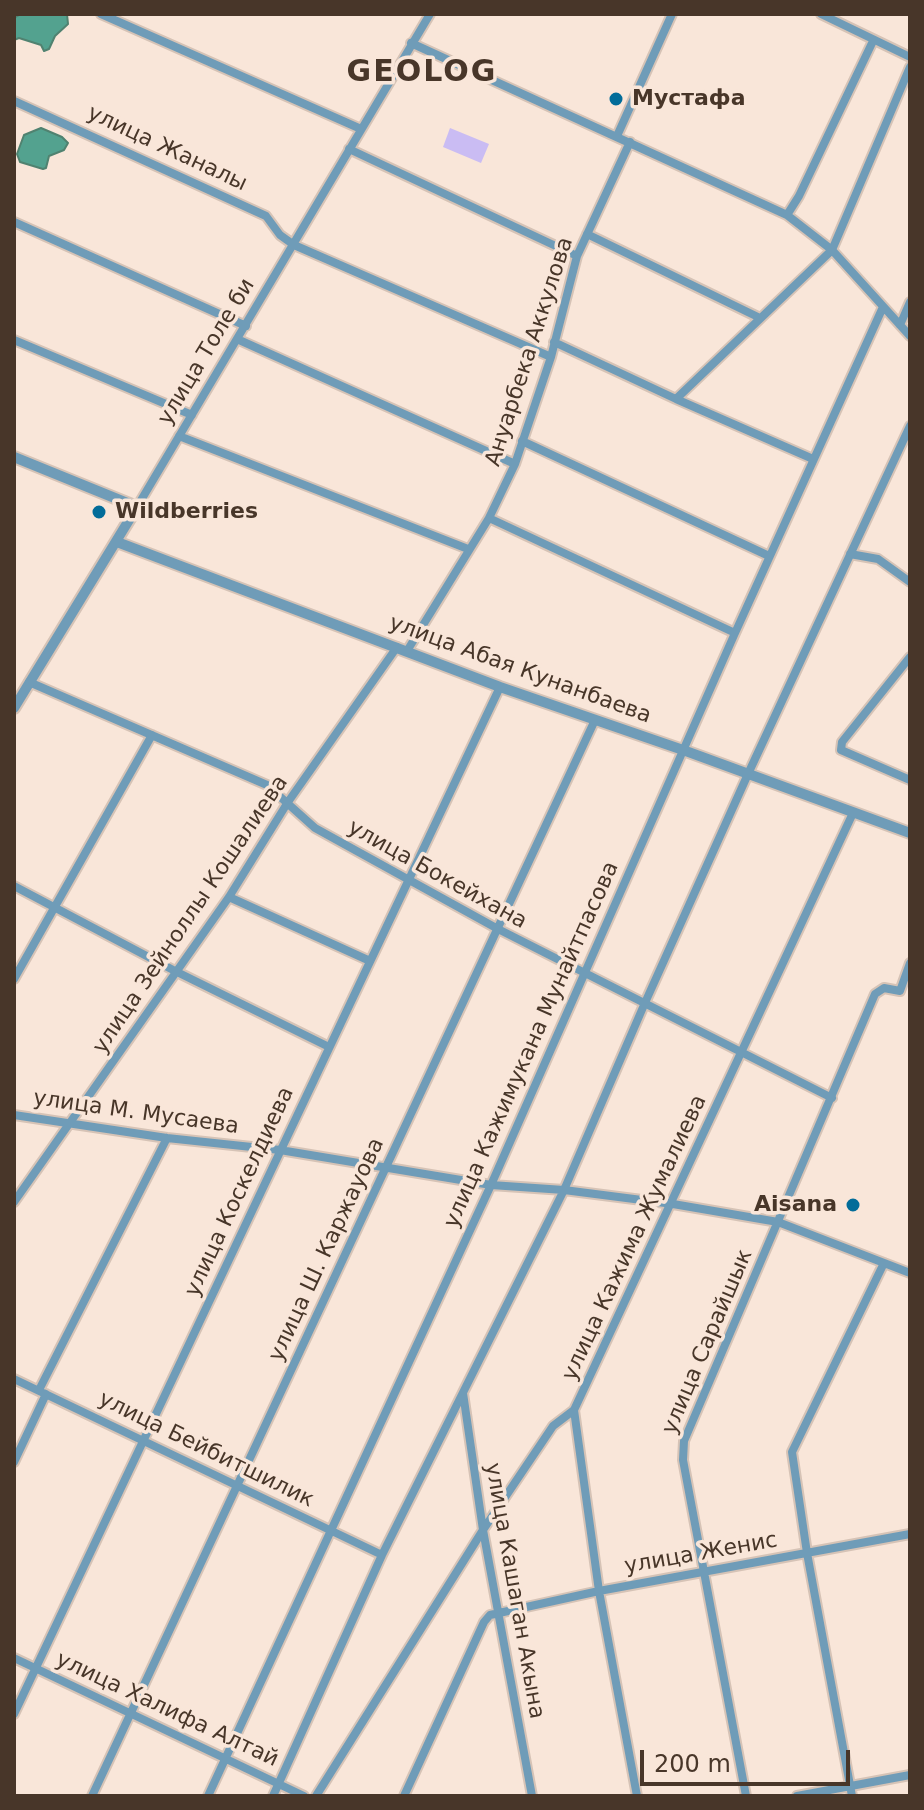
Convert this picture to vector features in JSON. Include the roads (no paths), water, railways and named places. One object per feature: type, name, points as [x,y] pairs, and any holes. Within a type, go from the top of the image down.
[{"type":"street","points":[[101,14],[361,129]]},
{"type":"street","points":[[418,14],[429,16]]},
{"type":"street","points":[[617,136],[672,14]]},
{"type":"street","points":[[821,14],[910,57]]},
{"type":"street","name":"улица Толе би","points":[[14,708],[117,542],[429,16]]},
{"type":"street","points":[[787,215],[873,41]]},
{"type":"street","points":[[411,43],[787,215],[832,250],[910,336]]},
{"type":"street","points":[[676,399],[832,250],[908,79],[910,67]]},
{"type":"street","name":"улица Жаналы","points":[[14,101],[266,216],[280,235],[294,245]]},
{"type":"street","name":"Ануарбека Аккулова","points":[[402,649],[489,518],[515,464],[551,357],[577,256],[630,142]]},
{"type":"street","points":[[349,149],[577,256]]},
{"type":"street","points":[[14,222],[246,326]]},
{"type":"street","points":[[587,234],[760,318]]},
{"type":"street","points":[[294,245],[551,357]]},
{"type":"street","points":[[900,325],[910,302]]},
{"type":"street","name":"улица Кажимукана Мунайтпасова","points":[[208,1796],[491,1185],[769,556],[883,307]]},
{"type":"street","points":[[237,339],[515,464]]},
{"type":"street","points":[[14,340],[192,415]]},
{"type":"street","points":[[554,342],[813,459]]},
{"type":"street","points":[[273,1796],[382,1555],[564,1190],[748,774],[910,426]]},
{"type":"street","points":[[179,436],[468,549]]},
{"type":"street","points":[[522,441],[769,556]]},
{"type":"street","points":[[14,457],[137,507]]},
{"type":"street","points":[[489,518],[735,633]]},
{"type":"street","name":"улица Абая Кунанбаева","points":[[117,542],[500,687],[910,833]]},
{"type":"street","points":[[850,554],[878,559],[910,582]]},
{"type":"street","name":"улица Зейноллы Кошалиева","points":[[14,1202],[229,897],[288,802],[402,649]]},
{"type":"street","points":[[910,657],[842,742],[841,750],[910,780]]},
{"type":"street","name":"улица Бокейхана","points":[[29,682],[267,785],[315,828],[498,929],[832,1098]]},
{"type":"street","name":"улица Коскелдиева","points":[[14,1714],[500,687]]},
{"type":"street","name":"улица Ш. Каржауова","points":[[92,1796],[595,720]]},
{"type":"street","points":[[14,979],[152,735]]},
{"type":"street","name":"улица Кажима Жумалиева","points":[[637,1796],[599,1591],[574,1410],[673,1204],[853,813]]},
{"type":"street","points":[[14,886],[175,971],[329,1047]]},
{"type":"street","points":[[229,897],[370,961]]},
{"type":"street","name":"улица Сарайшык","points":[[746,1796],[683,1460],[684,1441],[875,994],[884,988],[900,991],[910,963]]},
{"type":"street","name":"улица М. Мусаева","points":[[14,1115],[167,1138],[280,1150],[491,1185],[564,1190],[673,1204],[778,1222],[910,1273]]},
{"type":"street","points":[[14,1462],[42,1392],[167,1138]]},
{"type":"street","points":[[852,1796],[807,1553],[792,1452],[884,1263]]},
{"type":"street","name":"улица Бейбитшилик","points":[[14,1379],[382,1555]]},
{"type":"street","name":"улица Кашаган Акына","points":[[463,1392],[483,1530],[532,1796]]},
{"type":"street","points":[[316,1796],[483,1530],[553,1426],[574,1410]]},
{"type":"street","name":"улица Женис","points":[[500,1611],[910,1534]]},
{"type":"street","points":[[404,1796],[484,1622],[500,1611]]},
{"type":"street","name":"улица Халифа Алтай","points":[[14,1658],[304,1796]]},
{"type":"street","points":[[797,1796],[910,1775]]},
{"type":"water","points":[[21,14],[67,14],[68,24],[55,36],[49,49],[44,51],[41,45],[19,38],[14,40],[14,18]]},
{"type":"water","points":[[41,128],[68,143],[64,150],[49,156],[43,169],[20,162],[17,154],[24,135]]},
{"type":"place","name":"Мустафа","points":[[616,99]]},
{"type":"place","name":"Wildberries","points":[[99,512]]},
{"type":"place","name":"Aisana","points":[[853,1205]]},
{"type":"district","name":"GEOLOG","points":[[422,73]]}]
